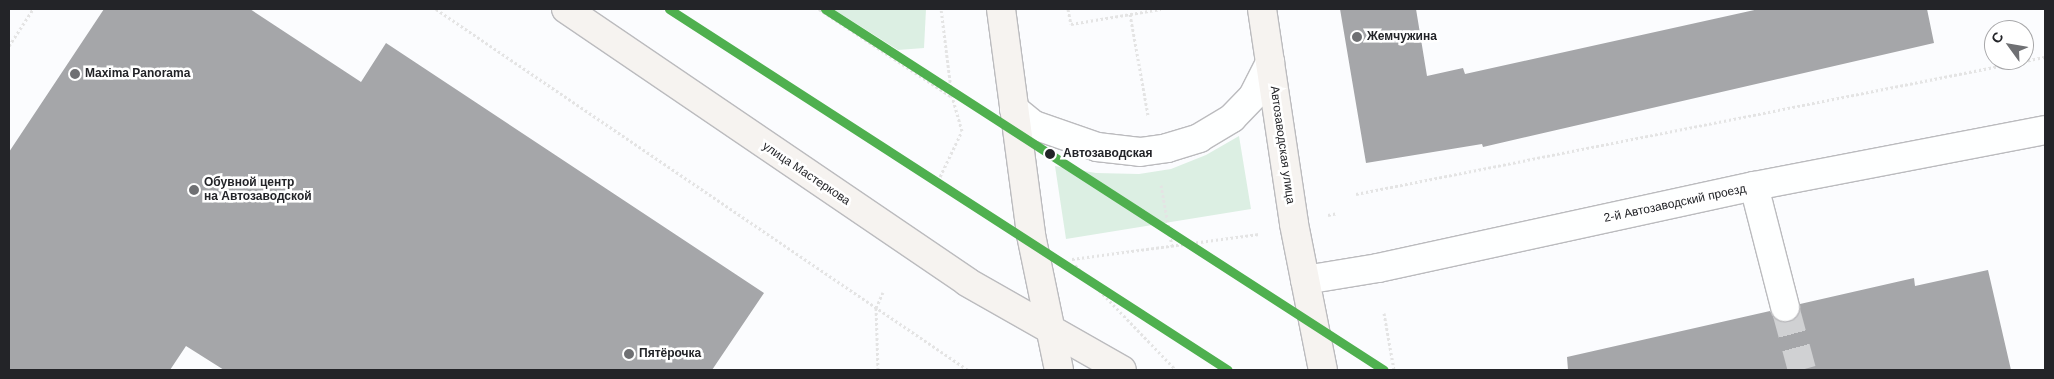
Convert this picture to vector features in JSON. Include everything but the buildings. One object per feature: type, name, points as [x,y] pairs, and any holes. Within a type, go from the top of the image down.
[{"type":"main road","name":"улица Мастеркова","points":[[566,9],[907,243],[1050,332],[1122,370]]},
{"type":"main road","points":[[1001,9],[1031,235],[1058,370]]},
{"type":"main road","name":"Автозаводская улица","points":[[1262,9],[1305,280],[1323,370]]},
{"type":"street","points":[[1014,109],[1034,125],[1097,147],[1140,152],[1167,148],[1199,138],[1232,118],[1253,96],[1270,62]]},
{"type":"street","name":"2-й Автозаводский проезд","points":[[1305,280],[1378,268],[1754,186],[2045,130]]},
{"type":"street","points":[[1754,186],[1785,307]]},
{"type":"path","points":[[9,46],[33,9]]},
{"type":"path","points":[[436,9],[968,370]]},
{"type":"path","points":[[819,9],[952,97]]},
{"type":"path","points":[[938,181],[962,131],[952,97],[941,9]]},
{"type":"path","points":[[1068,9],[1071,24],[1161,9]]},
{"type":"path","points":[[1356,194],[2045,57]]},
{"type":"path","points":[[1176,370],[1069,259],[1254,235]]},
{"type":"path","points":[[878,370],[876,308],[883,292]]},
{"type":"path","points":[[1384,313],[1394,370]]},
{"type":"green space","points":[[833,9],[926,9],[924,48],[898,50]]},
{"type":"green space","points":[[1239,136],[1251,209],[1066,239],[1055,166],[1096,173],[1139,174],[1171,169],[1206,155]]},
{"type":"tunnel","points":[[1785,307],[1802,370]]},
{"type":"transit line","points":[[669,9],[1228,370]]},
{"type":"transit line","points":[[825,9],[1384,370]]},
{"type":"place","name":"Жемчужина","points":[[1357,37]]},
{"type":"place","name":"Maxima Panorama","points":[[75,74]]},
{"type":"place","name":"Автозаводская","points":[[1050,154]]},
{"type":"place","name":"Обувной центр на Автозаводской","points":[[194,190]]},
{"type":"place","name":"Пятёрочка","points":[[629,354]]}]
